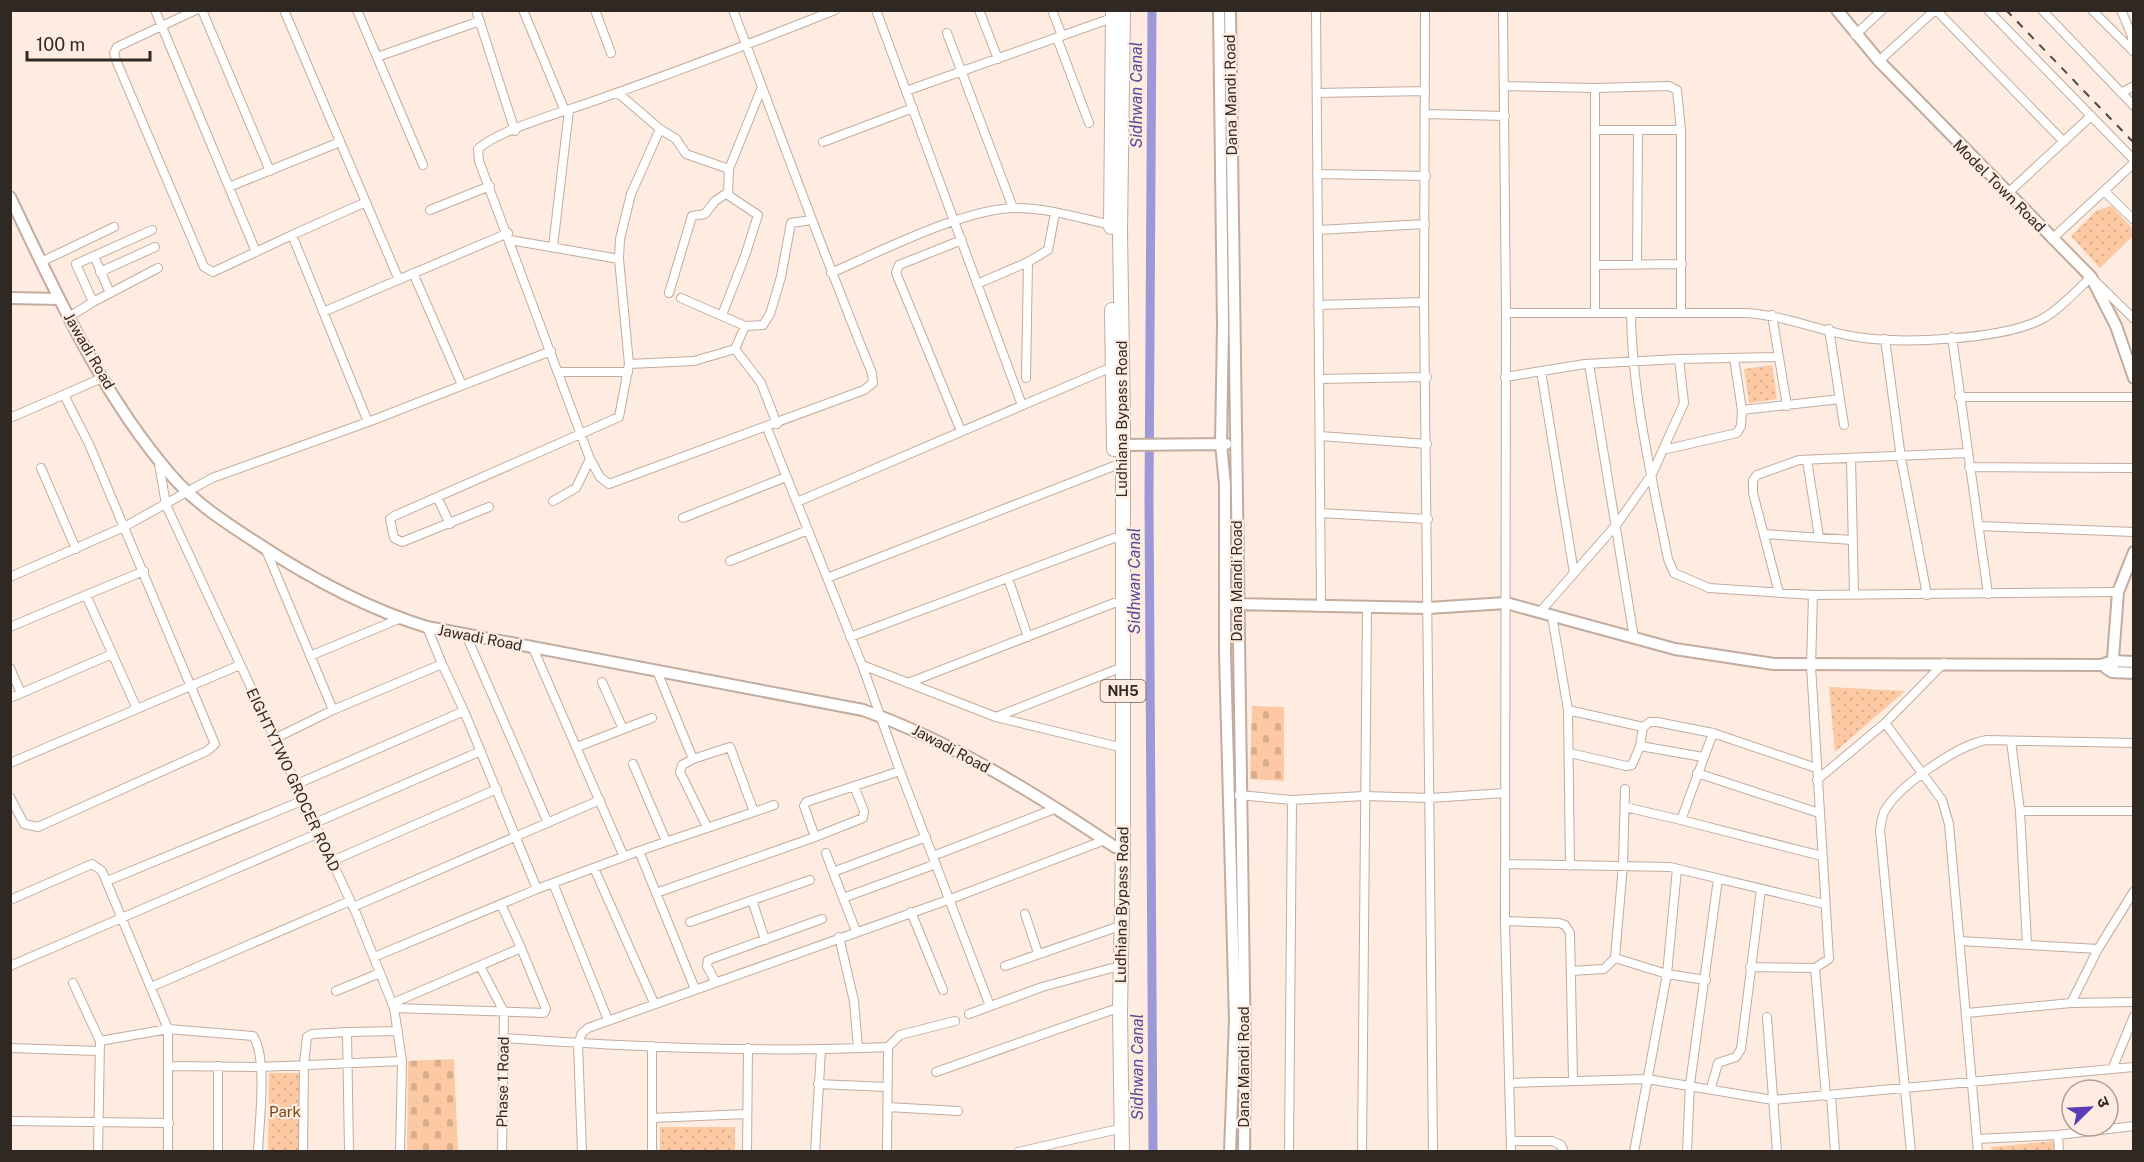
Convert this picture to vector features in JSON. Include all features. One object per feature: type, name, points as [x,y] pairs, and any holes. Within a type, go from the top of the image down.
[{"type":"highway","name":"Ludhiana Bypass Road","points":[[1114,1152],[1112,968],[1114,928],[1110,843],[1114,746],[1111,225],[1116,13]]},
{"type":"highway","name":"Ludhiana Bypass Road","points":[[1116,13],[1122,445],[1122,1152]]},
{"type":"street","points":[[154,10],[256,252]]},
{"type":"street","points":[[196,10],[117,47],[114,53],[204,267],[213,272],[366,202]]},
{"type":"street","points":[[202,10],[270,171]]},
{"type":"street","points":[[284,10],[399,280]]},
{"type":"street","points":[[357,10],[423,165]]},
{"type":"street","points":[[476,10],[515,130]]},
{"type":"street","points":[[523,10],[567,111],[553,247]]},
{"type":"street","points":[[595,10],[611,53]]},
{"type":"street","points":[[733,10],[746,44],[812,220],[831,273],[872,373],[873,383],[864,390],[767,428],[611,484],[600,477],[590,459],[480,161],[478,149],[515,130],[618,93],[746,44],[835,10]]},
{"type":"street","points":[[876,10],[1022,405]]},
{"type":"street","points":[[979,10],[998,59]]},
{"type":"street","points":[[1052,10],[1089,123]]},
{"type":"street","points":[[1219,10],[1223,315],[1221,444],[1225,485],[1225,604],[1235,1020],[1230,1152]]},
{"type":"street","name":"Dana Mandi Road","points":[[1230,10],[1239,795],[1245,1058],[1244,1152]]},
{"type":"street","points":[[1316,10],[1321,607]]},
{"type":"street","points":[[1425,10],[1424,302],[1427,377],[1433,1152]]},
{"type":"street","points":[[1503,10],[1506,313],[1505,921],[1511,1152]]},
{"type":"street","name":"Model Town Road","points":[[1837,10],[1855,35],[1879,61],[2091,278],[2116,326],[2133,378]]},
{"type":"street","points":[[1855,35],[1882,10]]},
{"type":"street","points":[[1879,61],[1935,10],[2064,142]]},
{"type":"street","points":[[1988,10],[2133,161],[2052,239]]},
{"type":"street","points":[[2042,10],[2133,106]]},
{"type":"street","points":[[2092,10],[2133,51]]},
{"type":"street","points":[[2121,10],[2132,36],[2133,51]]},
{"type":"street","points":[[906,91],[1059,37],[1116,13]]},
{"type":"street","points":[[377,57],[480,21]]},
{"type":"street","points":[[947,33],[1013,208]]},
{"type":"street","points":[[1504,86],[1674,87],[1679,92],[1681,313]]},
{"type":"street","points":[[2121,93],[2133,86]]},
{"type":"street","points":[[722,315],[759,217],[757,213],[732,200],[727,193],[729,169],[762,87]]},
{"type":"street","points":[[1595,88],[1595,313]]},
{"type":"street","points":[[1317,93],[1425,91]]},
{"type":"street","points":[[618,93],[660,129],[676,139],[688,155],[729,169]]},
{"type":"street","points":[[823,142],[913,108]]},
{"type":"street","points":[[1425,114],[1504,116]]},
{"type":"street","points":[[2007,194],[2091,116]]},
{"type":"street","points":[[489,507],[402,542],[394,538],[390,519],[619,417],[629,368],[619,259],[620,239],[631,194],[660,129]]},
{"type":"street","points":[[1596,130],[1681,130]]},
{"type":"street","points":[[1637,265],[1638,130]]},
{"type":"street","points":[[229,187],[340,142]]},
{"type":"street","points":[[1317,174],[1426,176]]},
{"type":"street","points":[[430,210],[490,186]]},
{"type":"street","points":[[2104,191],[2133,220]]},
{"type":"street","points":[[669,293],[692,216],[705,214],[715,201],[727,193]]},
{"type":"street","name":"Jawadi Road","points":[[10,197],[59,299],[102,378],[159,459],[186,491],[225,522],[335,590],[399,618],[467,637],[847,706],[880,716],[939,742],[1058,808],[1110,843]]},
{"type":"street","points":[[831,273],[955,221],[1013,208],[1055,213],[1111,225]]},
{"type":"street","points":[[977,284],[1028,262],[1048,250],[1055,213]]},
{"type":"street","points":[[681,298],[745,326],[755,327],[766,323],[782,277],[789,226],[794,221],[812,220]]},
{"type":"street","points":[[1318,230],[1425,224]]},
{"type":"street","points":[[41,262],[114,227]]},
{"type":"street","points":[[93,302],[76,264],[152,230]]},
{"type":"street","points":[[292,235],[368,422]]},
{"type":"street","points":[[323,312],[413,273],[509,237],[619,259]]},
{"type":"street","points":[[961,431],[896,273],[899,265],[962,240]]},
{"type":"street","points":[[100,272],[155,247]]},
{"type":"street","points":[[93,256],[110,293]]},
{"type":"street","points":[[1026,378],[1028,262]]},
{"type":"street","points":[[1596,265],[1682,264]]},
{"type":"street","points":[[69,317],[158,268]]},
{"type":"street","points":[[413,273],[462,385]]},
{"type":"street","points":[[1506,313],[1772,315],[1855,337],[1886,339],[1952,337],[1990,334],[2027,326],[2044,318],[2091,278],[2133,319]]},
{"type":"street","points":[[10,298],[59,299]]},
{"type":"street","points":[[1318,305],[1424,302]]},
{"type":"street","points":[[1631,313],[1631,362],[1668,559],[1674,573],[1709,588],[1813,595],[2118,592]]},
{"type":"street","points":[[1772,315],[1787,406]]},
{"type":"street","points":[[735,349],[745,326]]},
{"type":"street","points":[[1829,329],[1844,425]]},
{"type":"street","points":[[1952,337],[1966,453],[1988,594]]},
{"type":"street","points":[[1886,339],[1901,458],[1927,595]]},
{"type":"street","points":[[735,349],[761,383],[777,424]]},
{"type":"street","points":[[559,372],[694,361],[735,349]]},
{"type":"street","points":[[10,566],[12,576],[124,527],[209,479],[368,422],[551,351]]},
{"type":"street","points":[[1505,377],[1589,364],[1779,357]]},
{"type":"street","points":[[1663,450],[1737,433],[1741,426],[1742,410],[1734,358]]},
{"type":"street","points":[[1540,612],[1617,524],[1652,474],[1684,403],[1679,359]]},
{"type":"street","points":[[1589,364],[1634,638]]},
{"type":"street","points":[[796,502],[1112,367]]},
{"type":"street","points":[[1541,371],[1574,573]]},
{"type":"street","points":[[1319,379],[1427,377]]},
{"type":"street","points":[[12,415],[102,378]]},
{"type":"street","points":[[10,797],[24,824],[38,827],[210,750],[215,741],[89,444],[64,395]]},
{"type":"street","points":[[1959,397],[2133,397]]},
{"type":"street","points":[[1742,410],[1840,399]]},
{"type":"street","points":[[767,428],[862,665],[948,900],[990,1006]]},
{"type":"street","points":[[1320,436],[1427,444]]},
{"type":"street","points":[[1122,445],[1236,444]]},
{"type":"street","points":[[1779,593],[1753,493],[1753,480],[1761,473],[1807,460],[1901,458],[1966,453]]},
{"type":"street","points":[[1851,458],[1854,595]]},
{"type":"street","name":"EIGHTYTWO GROCER ROAD","points":[[159,459],[166,505],[352,904],[393,1006],[402,1061],[400,1152]]},
{"type":"street","points":[[554,501],[576,488],[590,459]]},
{"type":"street","points":[[1807,460],[1820,537]]},
{"type":"street","points":[[827,578],[1114,466]]},
{"type":"street","points":[[1969,467],[2133,468]]},
{"type":"street","points":[[41,468],[76,549]]},
{"type":"street","points":[[683,518],[786,477]]},
{"type":"street","points":[[437,497],[450,524]]},
{"type":"street","points":[[1320,513],[1428,519]]},
{"type":"street","points":[[1979,526],[2133,532]]},
{"type":"street","points":[[730,561],[808,530]]},
{"type":"street","points":[[1764,534],[1852,540]]},
{"type":"street","points":[[850,637],[1114,538]]},
{"type":"street","points":[[265,548],[333,710]]},
{"type":"street","points":[[2112,667],[2118,592],[2133,552]]},
{"type":"street","points":[[10,627],[144,571]]},
{"type":"street","points":[[1008,578],[1028,637]]},
{"type":"street","points":[[86,595],[137,709]]},
{"type":"street","points":[[1750,967],[1815,968],[1829,958],[1811,666],[1813,595]]},
{"type":"street","points":[[908,683],[1114,603]]},
{"type":"street","points":[[1225,604],[1428,608],[1506,603],[1634,638],[1723,658],[1811,666],[1944,663],[2101,665],[2133,673]]},
{"type":"street","points":[[1362,1152],[1363,607]]},
{"type":"street","points":[[1552,616],[1568,710],[1570,866]]},
{"type":"street","points":[[310,656],[399,618]]},
{"type":"street","points":[[427,627],[497,789],[537,889]]},
{"type":"street","points":[[467,637],[548,823]]},
{"type":"street","points":[[533,648],[624,857]]},
{"type":"street","points":[[10,698],[112,654]]},
{"type":"street","points":[[2112,667],[2133,662]]},
{"type":"street","points":[[1817,780],[1885,723],[1944,663]]},
{"type":"street","points":[[274,739],[333,710],[442,664]]},
{"type":"street","points":[[10,763],[240,665]]},
{"type":"street","points":[[862,665],[996,717],[1114,746]]},
{"type":"street","points":[[10,668],[21,693]]},
{"type":"street","points":[[996,717],[1114,670]]},
{"type":"street","points":[[657,671],[693,759]]},
{"type":"street","points":[[602,682],[623,729]]},
{"type":"street","points":[[1568,710],[1643,727],[1657,722],[1713,733],[1816,768]]},
{"type":"street","points":[[297,784],[464,711]]},
{"type":"street","points":[[577,747],[652,718]]},
{"type":"street","points":[[1885,723],[1942,800],[1949,824],[1978,1152]]},
{"type":"street","points":[[1570,753],[1626,766],[1633,763],[1640,746],[1643,727]]},
{"type":"street","points":[[1681,820],[1713,733]]},
{"type":"street","points":[[1911,1152],[1880,830],[1883,813],[1891,803],[1924,775],[1970,743],[1987,740],[2133,743]]},
{"type":"street","points":[[2011,741],[2020,811],[2027,944]]},
{"type":"street","points":[[1640,746],[1703,757]]},
{"type":"street","points":[[707,827],[680,772],[682,765],[730,747],[754,812]]},
{"type":"street","points":[[315,823],[481,751]]},
{"type":"street","points":[[633,764],[666,841]]},
{"type":"street","points":[[815,837],[804,806],[806,802],[900,771]]},
{"type":"street","points":[[1697,773],[1819,813]]},
{"type":"street","points":[[656,893],[863,818],[864,811],[854,786]]},
{"type":"street","points":[[332,861],[497,789]]},
{"type":"street","points":[[1571,971],[1604,969],[1615,958],[1623,866],[1625,789]]},
{"type":"street","points":[[1239,795],[1292,800],[1364,796],[1430,798],[1505,793]]},
{"type":"street","points":[[107,881],[304,800]]},
{"type":"street","points":[[152,987],[517,837],[600,800]]},
{"type":"street","points":[[1289,1152],[1292,800]]},
{"type":"street","points":[[374,957],[537,889],[666,841],[774,805]]},
{"type":"street","points":[[1625,807],[1822,856]]},
{"type":"street","points":[[843,898],[1058,808]]},
{"type":"street","points":[[2020,811],[2133,811]]},
{"type":"street","points":[[10,966],[319,833]]},
{"type":"street","points":[[833,872],[926,837]]},
{"type":"street","points":[[582,1152],[578,1044],[585,1030],[715,981],[1110,843]]},
{"type":"street","points":[[639,851],[695,989]]},
{"type":"street","points":[[826,853],[856,931]]},
{"type":"street","points":[[10,900],[92,864],[100,868],[168,1029],[168,1152]]},
{"type":"street","points":[[1505,864],[1677,869],[1825,904]]},
{"type":"street","points":[[594,868],[654,1004]]},
{"type":"street","points":[[1634,1152],[1667,974],[1677,869]]},
{"type":"street","points":[[1687,1152],[1690,1084],[1718,879]]},
{"type":"street","points":[[690,922],[810,880]]},
{"type":"street","points":[[553,883],[608,1020]]},
{"type":"street","points":[[1711,1088],[1718,1063],[1736,1057],[1741,1049],[1761,889]]},
{"type":"street","points":[[2071,1003],[2098,949],[2133,891]]},
{"type":"street","points":[[752,900],[765,940]]},
{"type":"street","points":[[393,1006],[504,1012],[546,1011],[501,904]]},
{"type":"street","points":[[911,912],[943,990]]},
{"type":"street","points":[[1025,914],[1038,953]]},
{"type":"street","points":[[715,981],[707,966],[708,960],[822,919]]},
{"type":"street","points":[[1505,921],[1565,925],[1571,942],[1573,1079]]},
{"type":"street","points":[[1005,966],[1114,928]]},
{"type":"street","points":[[839,937],[854,1001],[858,1048]]},
{"type":"street","points":[[1960,941],[2098,949]]},
{"type":"street","points":[[393,1006],[521,948]]},
{"type":"street","points":[[1615,958],[1667,974],[1706,980]]},
{"type":"street","points":[[480,966],[504,1012]]},
{"type":"street","points":[[969,1014],[1042,987],[1112,968]]},
{"type":"street","points":[[1815,968],[1835,1152]]},
{"type":"street","points":[[336,991],[380,973]]},
{"type":"street","points":[[73,983],[100,1041],[98,1051],[98,1152]]},
{"type":"street","points":[[1967,1013],[2071,1003],[2133,1002]]},
{"type":"street","points":[[936,1072],[1112,1010]]},
{"type":"street","name":"Phase 1 Road","points":[[502,1152],[504,1012]]},
{"type":"street","points":[[2114,1067],[2133,1016]]},
{"type":"street","points":[[1767,1017],[1777,1152]]},
{"type":"street","points":[[504,1038],[578,1044],[821,1050],[888,1047],[900,1035],[955,1021]]},
{"type":"street","points":[[100,1041],[168,1029],[253,1036],[258,1046],[260,1067],[258,1152]]},
{"type":"street","points":[[303,1152],[304,1064],[308,1036],[347,1032],[398,1031]]},
{"type":"street","points":[[347,1032],[349,1152]]},
{"type":"street","points":[[652,1046],[652,1152]]},
{"type":"street","points":[[10,1047],[98,1051]]},
{"type":"street","points":[[887,1152],[888,1047]]},
{"type":"street","points":[[747,1152],[748,1048]]},
{"type":"street","points":[[815,1152],[821,1050]]},
{"type":"street","points":[[169,1066],[260,1067],[402,1061]]},
{"type":"street","points":[[218,1066],[218,1152]]},
{"type":"street","points":[[1509,1083],[1573,1079],[1647,1079],[1690,1084],[1773,1100],[2133,1067]]},
{"type":"street","points":[[818,1084],[887,1087]]},
{"type":"street","points":[[887,1107],[958,1111]]},
{"type":"street","points":[[652,1118],[747,1114]]},
{"type":"street","points":[[10,1121],[169,1123]]},
{"type":"street","points":[[1977,1138],[2058,1135],[2133,1126]]},
{"type":"street","points":[[1018,1152],[1114,1130]]},
{"type":"street","points":[[2058,1135],[2059,1152]]},
{"type":"street","points":[[1511,1141],[1552,1141],[1561,1145],[1564,1152]]},
{"type":"green space","points":[[2112,206],[2133,229],[2133,236],[2100,268],[2071,236],[2097,210]]},
{"type":"green space","points":[[1772,365],[1777,399],[1749,403],[1744,369]]},
{"type":"green space","points":[[1829,687],[1905,691],[1835,752]]},
{"type":"green space","points":[[1252,706],[1284,707],[1284,781],[1250,779]]},
{"type":"green space","points":[[454,1059],[458,1151],[407,1151],[408,1061]]},
{"type":"green space","name":"Park","points":[[269,1073],[301,1073],[300,1151],[268,1152]]},
{"type":"green space","points":[[660,1127],[735,1127],[735,1151],[660,1151]]},
{"type":"green space","points":[[2054,1141],[2055,1151],[1992,1151],[1991,1147]]},
{"type":"waterway","name":"Sidhwan Canal","points":[[1152,10],[1149,499],[1153,1152]]},
{"type":"railway","points":[[2006,10],[2134,143]]}]
